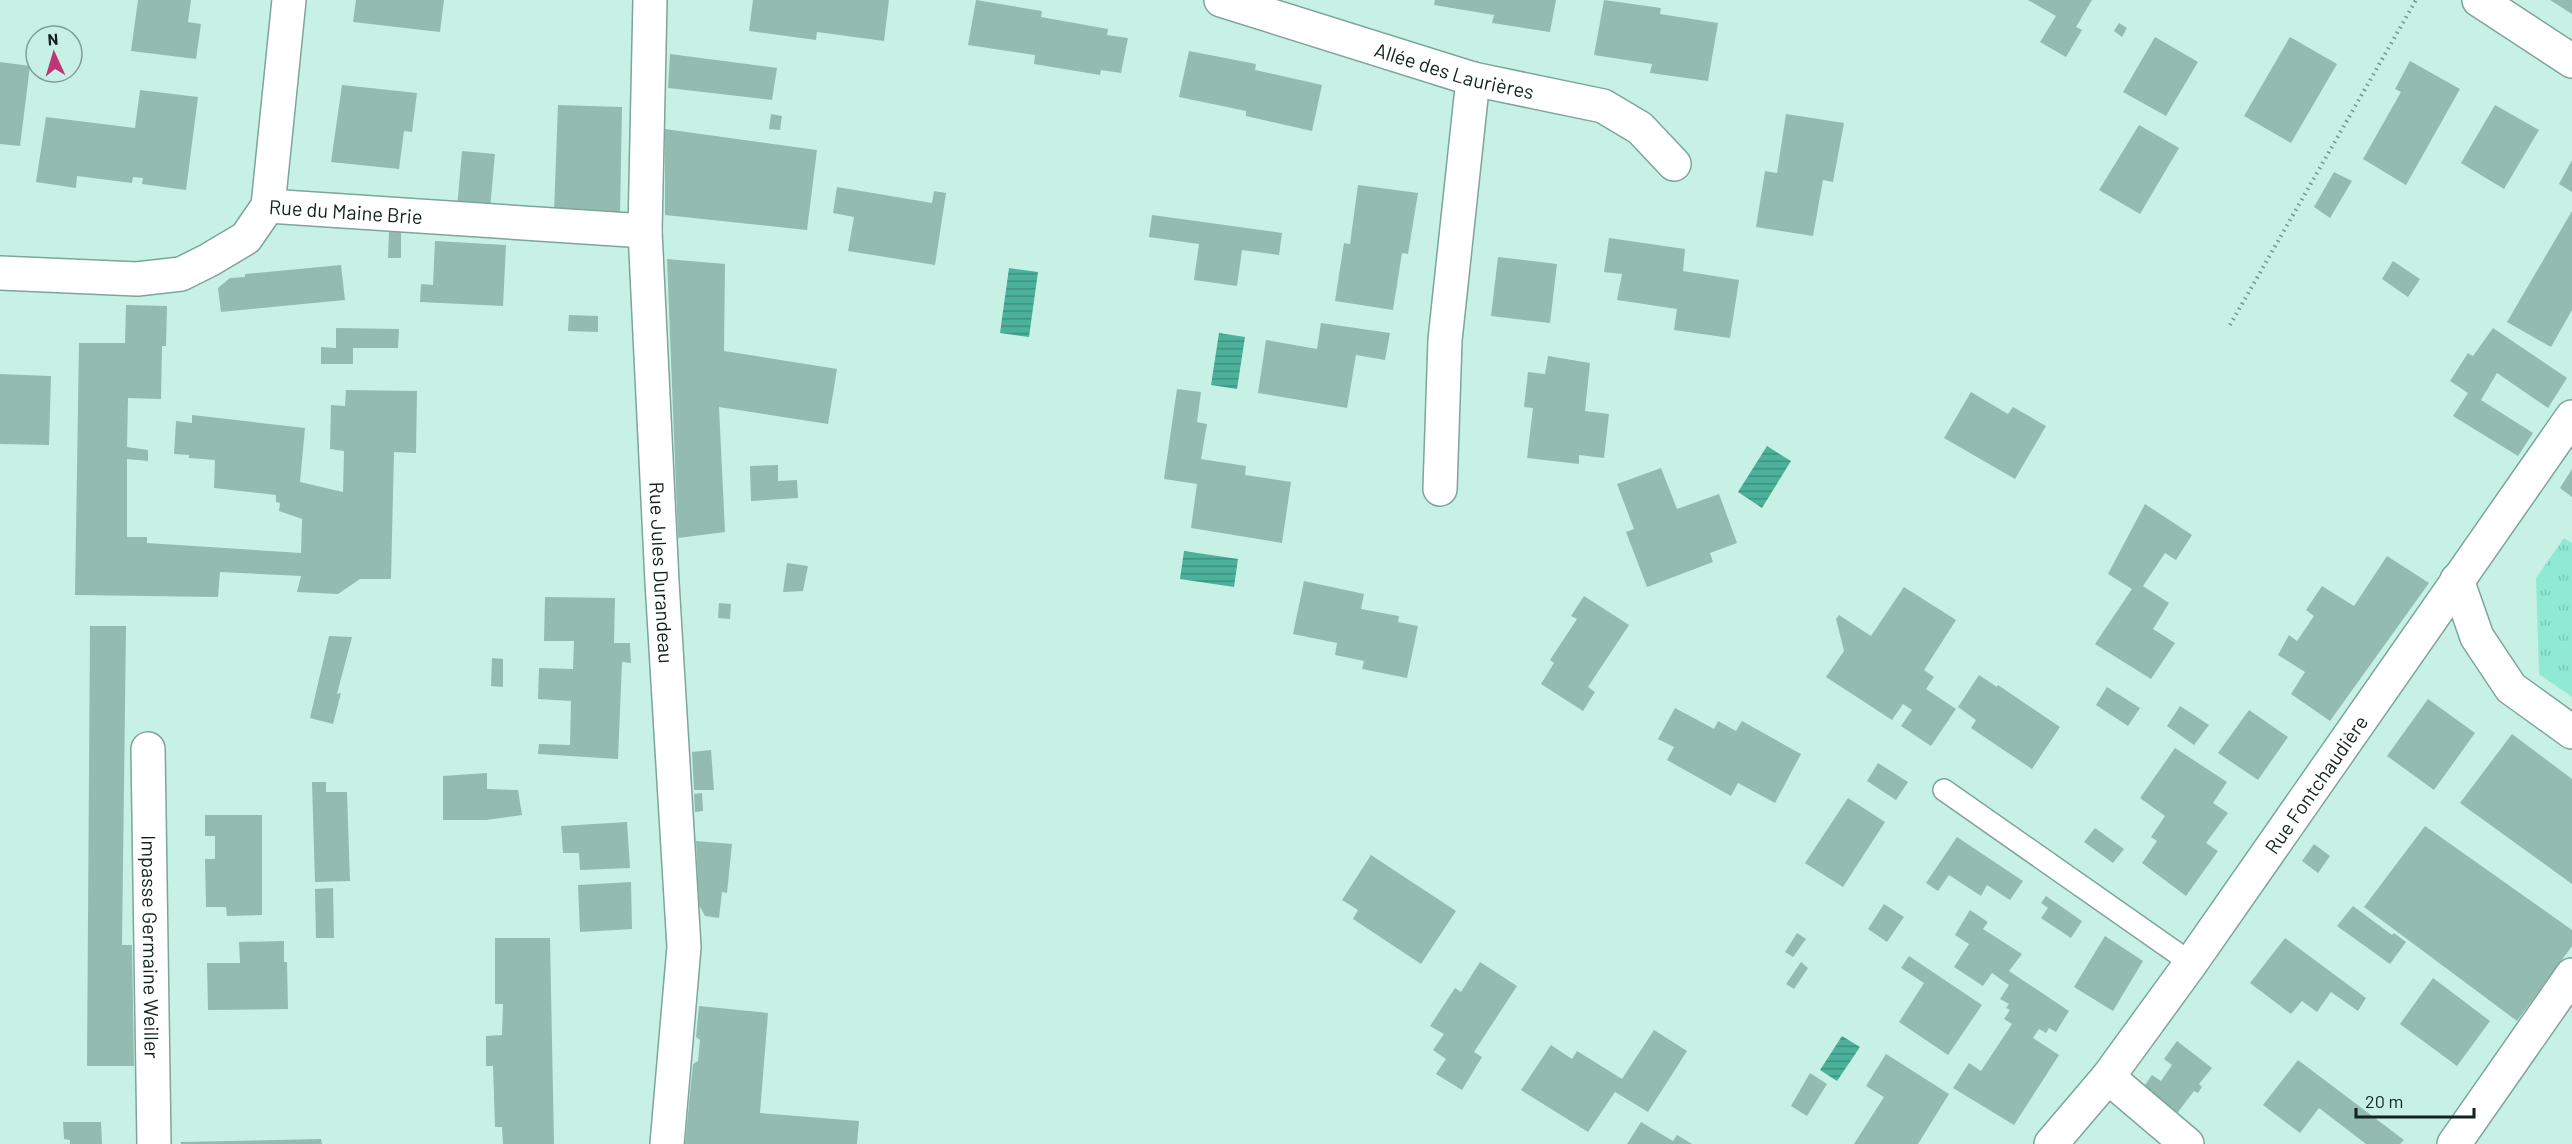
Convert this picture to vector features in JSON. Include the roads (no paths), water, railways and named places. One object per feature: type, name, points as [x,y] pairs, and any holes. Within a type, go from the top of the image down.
[{"type":"street","points":[[268,206],[289,0]]},
{"type":"street","name":"Rue Jules Durandeau","points":[[650,0],[645,231],[662,582],[684,947],[668,1144]]},
{"type":"street","name":"Allée des Laurières","points":[[1221,0],[1473,79],[1603,106],[1640,128],[1674,164]]},
{"type":"street","points":[[2480,0],[2572,61]]},
{"type":"street","points":[[1440,489],[1444,340],[1473,79]]},
{"type":"street","name":"Rue du Maine Brie","points":[[0,273],[137,279],[181,274],[209,261],[246,238],[268,206],[645,231]]},
{"type":"street","name":"Rue Fontchaudière","points":[[2050,1144],[2108,1077],[2191,963],[2572,417]]},
{"type":"street","points":[[2457,580],[2477,637],[2511,688],[2572,732]]},
{"type":"street","name":"Impasse Germaine Weiller","points":[[148,750],[154,1144]]},
{"type":"street","points":[[2454,1144],[2572,975]]},
{"type":"street","points":[[2108,1077],[2187,1144]]},
{"type":"lane","points":[[1944,790],[2191,963]]}]
